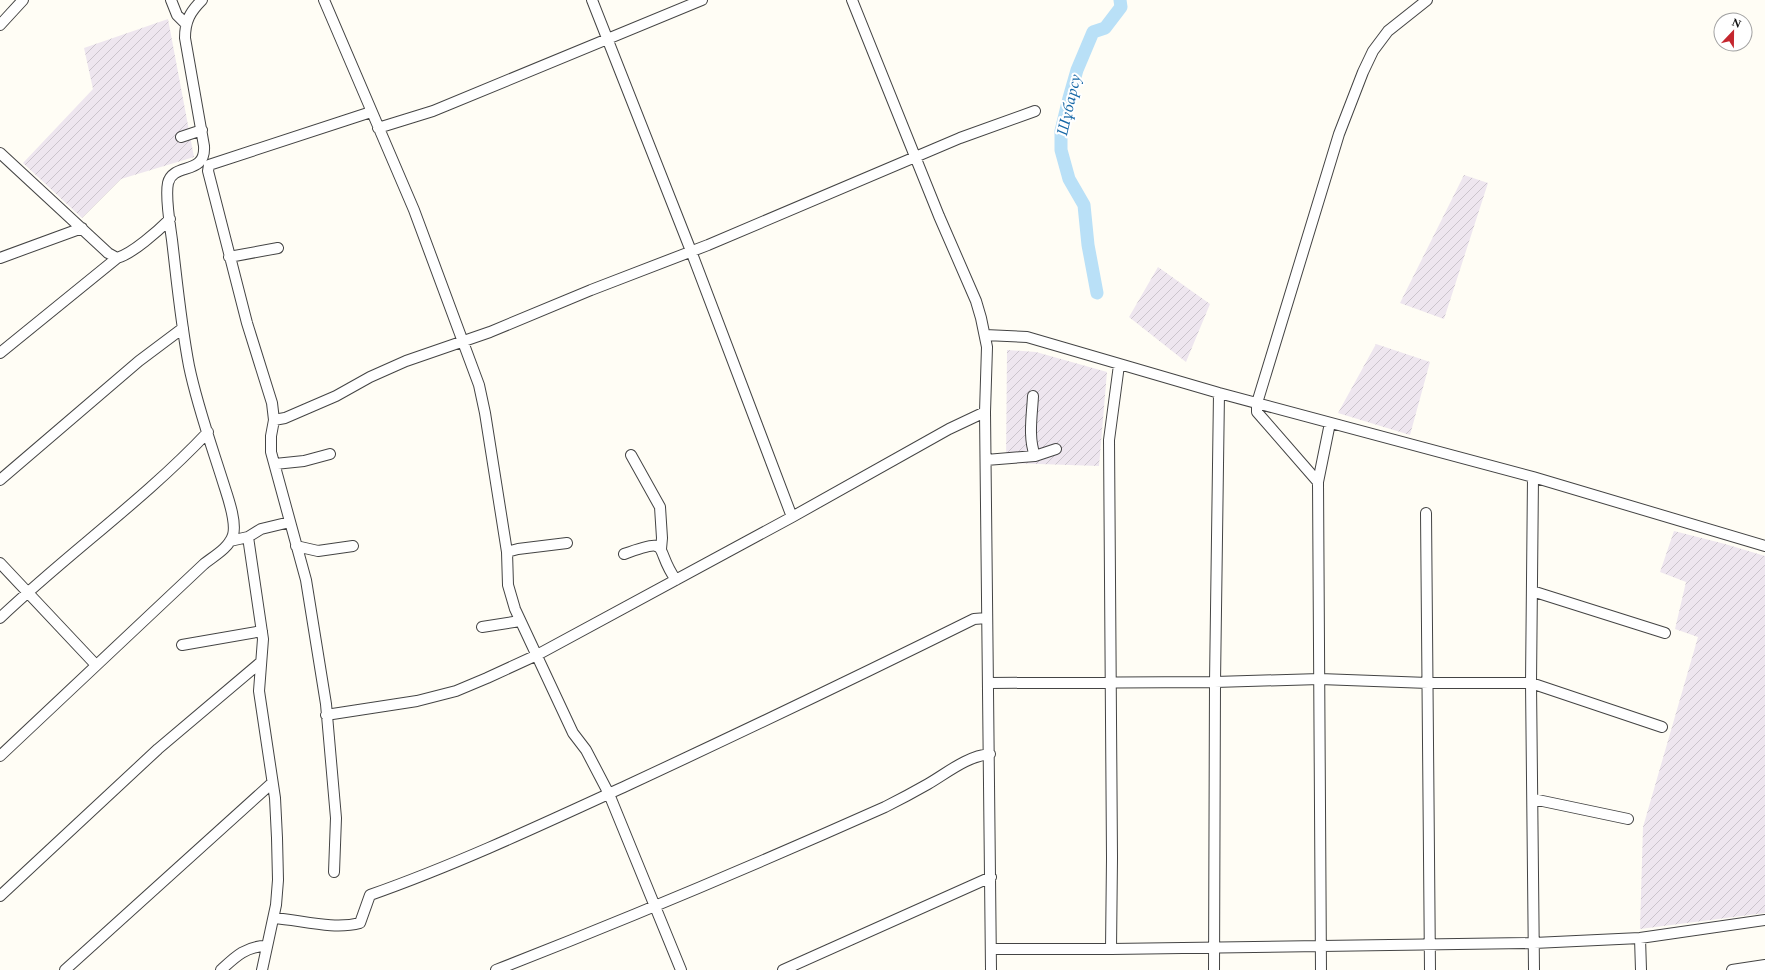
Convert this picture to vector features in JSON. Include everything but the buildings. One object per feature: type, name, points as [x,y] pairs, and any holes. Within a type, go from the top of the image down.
[{"type":"street","points":[[0,25],[23,0]]},
{"type":"street","points":[[171,0],[177,15],[185,23]]},
{"type":"street","points":[[202,0],[192,10],[185,23],[185,38],[208,171],[247,323],[272,403],[274,420],[271,436],[272,452],[306,580],[326,715],[336,818],[334,872]]},
{"type":"street","points":[[324,0],[414,210],[479,385],[485,413],[507,552],[508,585],[520,621],[573,733],[586,750],[609,794],[681,970]]},
{"type":"street","points":[[592,0],[691,251],[792,517]]},
{"type":"street","points":[[378,128],[432,111],[606,38],[702,0]]},
{"type":"street","points":[[852,0],[917,158],[939,216],[976,301],[985,335],[987,363],[985,412],[990,754],[991,970]]},
{"type":"street","points":[[1318,482],[1258,412],[1257,404],[1339,134],[1363,72],[1372,51],[1388,31],[1427,0]]},
{"type":"street","points":[[274,420],[285,418],[336,396],[370,377],[406,361],[490,332],[708,245],[917,158],[960,138],[1035,111]]},
{"type":"street","points":[[0,756],[204,564],[224,548],[230,541],[234,529],[189,367],[182,328],[170,219],[168,187],[171,177],[176,172],[206,162],[371,112]]},
{"type":"street","points":[[181,137],[202,130]]},
{"type":"street","points":[[0,153],[113,257],[117,258]]},
{"type":"street","points":[[0,353],[117,258],[124,255],[170,219]]},
{"type":"street","points":[[0,258],[82,228]]},
{"type":"street","points":[[230,257],[278,248]]},
{"type":"street","points":[[0,480],[139,361],[182,328]]},
{"type":"street","points":[[985,335],[1027,337],[1257,404],[1533,478],[1765,546]]},
{"type":"street","points":[[1111,949],[1112,858],[1109,440],[1119,364]]},
{"type":"street","points":[[1214,970],[1215,682],[1219,393]]},
{"type":"street","points":[[1033,396],[1031,433],[1032,447],[1035,456]]},
{"type":"street","points":[[326,715],[417,701],[456,691],[537,655],[792,517],[950,429],[985,412]]},
{"type":"street","points":[[1321,970],[1318,482],[1330,423]]},
{"type":"street","points":[[0,618],[27,592],[173,467],[208,432]]},
{"type":"street","points":[[986,460],[1035,456],[1056,449]]},
{"type":"street","points":[[275,464],[304,461],[330,454]]},
{"type":"street","points":[[631,455],[660,507],[662,538],[661,549],[669,571],[676,580]]},
{"type":"street","points":[[1533,478],[1531,683],[1534,970]]},
{"type":"street","points":[[1426,513],[1430,970]]},
{"type":"street","points":[[230,541],[248,537],[261,530],[290,522]]},
{"type":"street","points":[[248,537],[262,631],[259,691],[278,838],[278,880],[274,918],[266,946],[262,970]]},
{"type":"street","points":[[507,552],[518,549],[567,544]]},
{"type":"street","points":[[624,554],[650,545],[655,545],[661,549]]},
{"type":"street","points":[[296,546],[318,551],[353,546]]},
{"type":"street","points":[[0,563],[96,665]]},
{"type":"street","points":[[1532,591],[1665,633]]},
{"type":"street","points":[[274,918],[352,925],[360,923],[370,895],[482,851],[609,794],[789,710],[974,619],[987,618]]},
{"type":"street","points":[[482,627],[520,621]]},
{"type":"street","points":[[182,645],[262,631]]},
{"type":"street","points":[[0,896],[158,749],[261,662]]},
{"type":"street","points":[[989,683],[1215,682],[1320,679],[1428,683],[1531,683],[1662,727]]},
{"type":"street","points":[[496,970],[654,907],[891,804],[970,758],[990,754]]},
{"type":"street","points":[[65,970],[272,783]]},
{"type":"street","points":[[1533,799],[1628,819]]},
{"type":"street","points":[[783,970],[991,877]]},
{"type":"street","points":[[991,949],[1214,948],[1321,945],[1534,943],[1640,938],[1765,920]]},
{"type":"street","points":[[1640,938],[1641,970]]},
{"type":"street","points":[[221,970],[242,952],[256,946],[266,946]]},
{"type":"street","points":[[1732,970],[1765,965]]},
{"type":"shaded area","points":[[168,19],[194,157],[121,179],[82,218],[23,163],[93,89],[84,48]]},
{"type":"shaded area","points":[[1464,175],[1488,183],[1444,319],[1400,303]]},
{"type":"shaded area","points":[[1158,267],[1210,304],[1186,362],[1129,317]]},
{"type":"shaded area","points":[[1376,344],[1430,362],[1410,435],[1338,413]]},
{"type":"shaded area","points":[[1007,350],[1036,352],[1107,372],[1099,466],[1006,463]]},
{"type":"shaded area","points":[[1674,531],[1765,556],[1765,913],[1640,929],[1643,827],[1698,637],[1675,629],[1686,582],[1660,572]]},
{"type":"waterway","name":"Шұбарсу","points":[[1097,293],[1088,245],[1084,205],[1069,179],[1061,150],[1061,131],[1077,70],[1093,32],[1105,28],[1121,7],[1120,0]]}]
